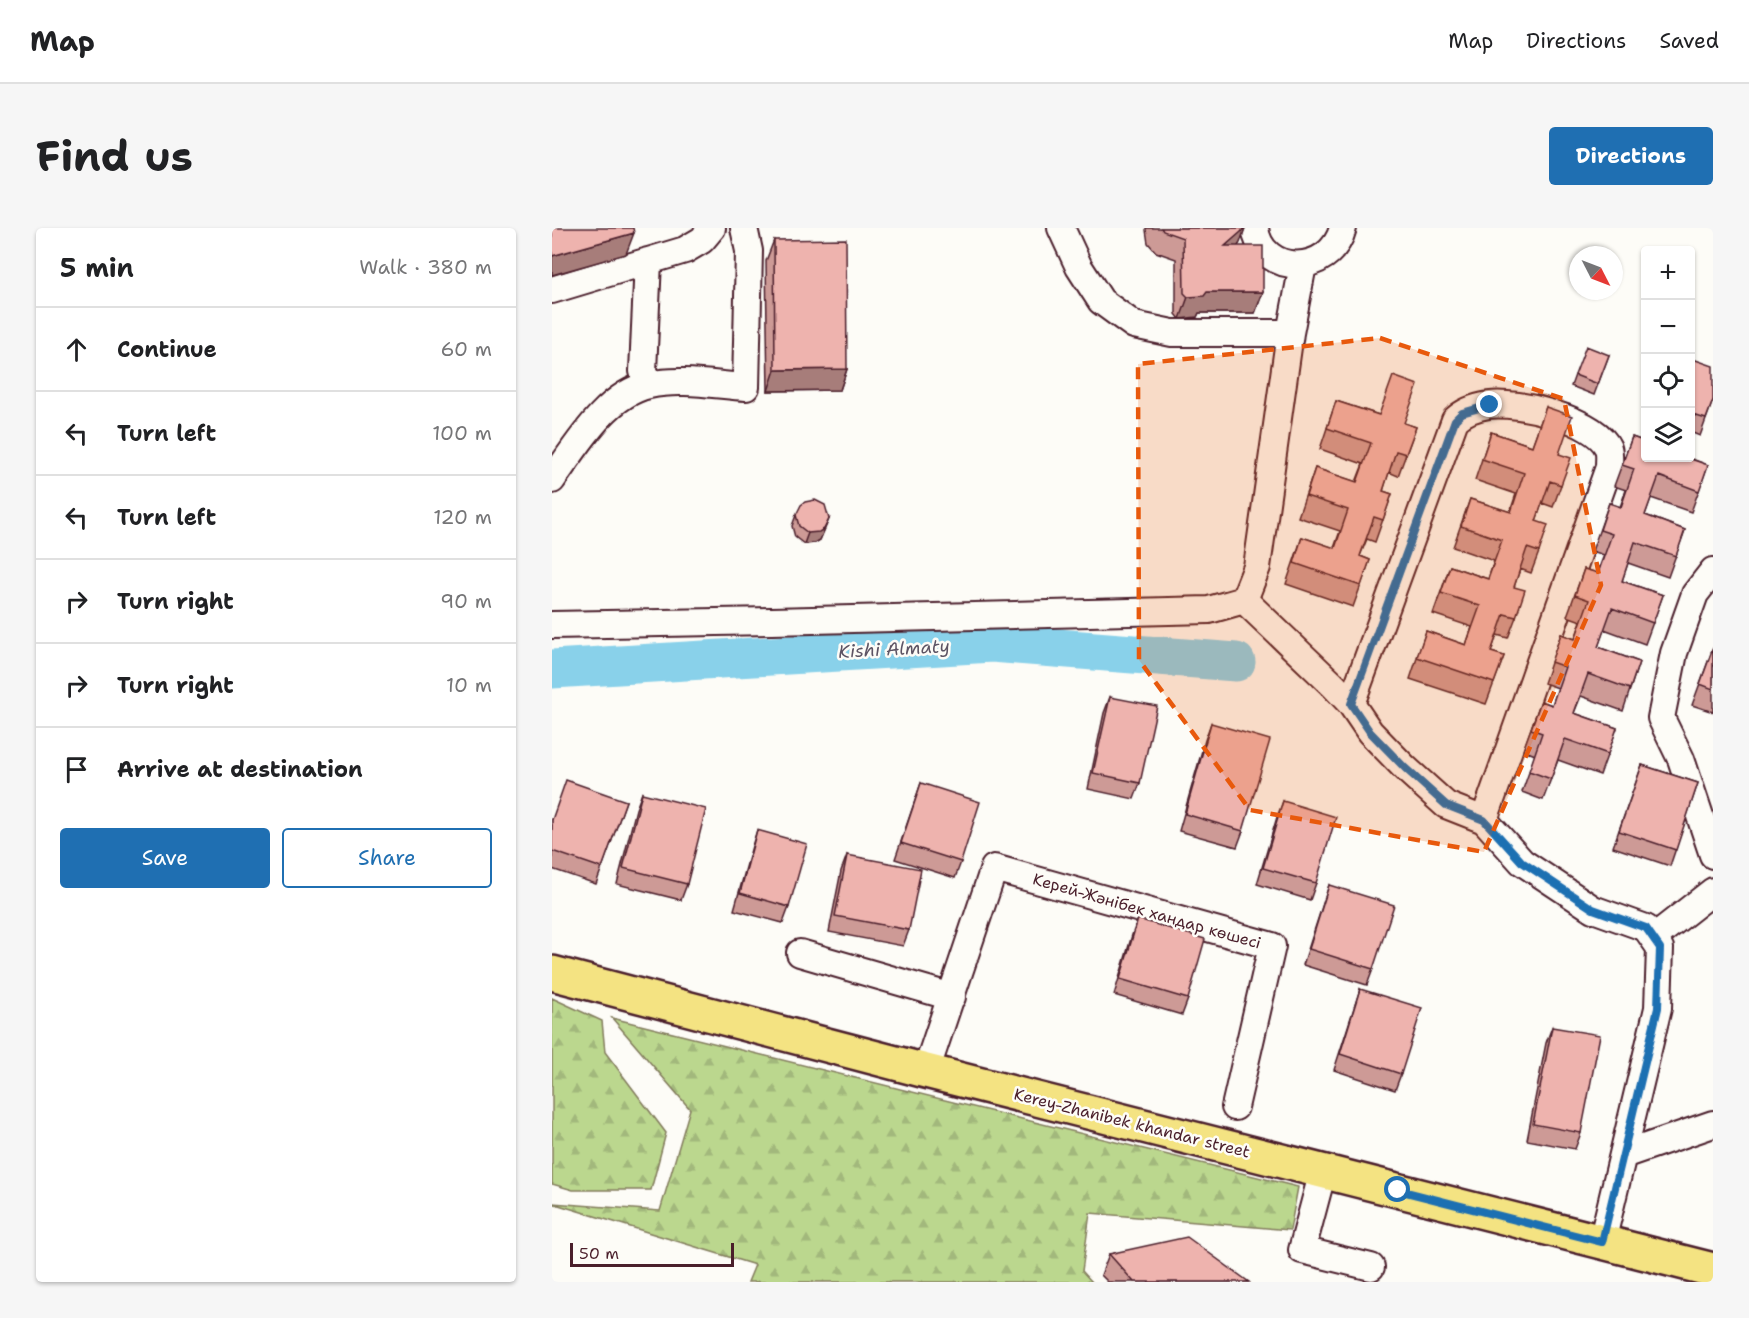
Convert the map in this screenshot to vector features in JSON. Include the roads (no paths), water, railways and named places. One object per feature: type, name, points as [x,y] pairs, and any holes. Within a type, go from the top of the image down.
[{"type":"main road","name":"Kerey-Zhanibek khandar street","points":[[552,974],[1713,1270]]},
{"type":"lane","points":[[552,290],[685,250],[702,240],[712,228]]},
{"type":"lane","points":[[552,480],[594,422],[624,396],[648,385],[671,382],[746,387],[749,251],[744,228]]},
{"type":"lane","points":[[1061,228],[1079,267],[1101,301],[1134,325],[1172,333],[1290,333]]},
{"type":"lane","points":[[1255,228],[1263,247],[1274,258],[1288,264],[1303,265],[1317,262],[1328,254],[1337,243],[1343,228]]},
{"type":"lane","points":[[648,261],[643,371],[648,385]]},
{"type":"lane","points":[[1244,600],[1257,567],[1290,333],[1303,265]]},
{"type":"lane","points":[[1351,704],[1455,420],[1462,413],[1490,405],[1521,407],[1546,412],[1584,426],[1600,437],[1609,449],[1609,467],[1484,820]]},
{"type":"lane","points":[[1713,571],[1695,594],[1691,604],[1674,653],[1661,718],[1681,759],[1713,855]]},
{"type":"lane","points":[[552,625],[1209,610],[1244,600]]},
{"type":"lane","points":[[1244,600],[1333,685],[1351,704],[1370,732],[1446,805],[1484,820],[1522,862],[1593,909],[1646,928],[1660,948],[1658,1008],[1602,1242]]},
{"type":"lane","name":"Керей-Жәнібек хандар көшесі","points":[[926,1071],[994,868],[1272,946],[1235,1107]]},
{"type":"lane","points":[[1653,939],[1713,891]]},
{"type":"lane","points":[[800,953],[952,997]]},
{"type":"lane","points":[[1623,1155],[1713,1124]]},
{"type":"lane","points":[[1323,1171],[1302,1250],[1371,1267]]},
{"type":"waterway","name":"Kіshі Almaty","points":[[552,669],[992,643],[1236,662]]}]
